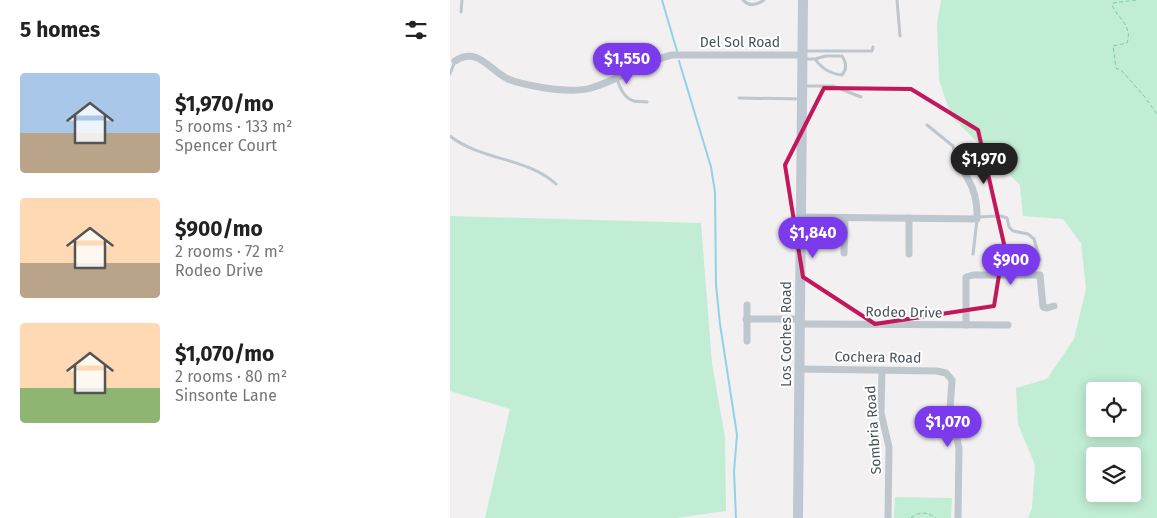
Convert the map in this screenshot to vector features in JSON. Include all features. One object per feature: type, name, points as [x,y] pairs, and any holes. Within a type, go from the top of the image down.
[{"type":"main road","name":"Los Coches Road","points":[[798,518],[803,0]]},
{"type":"street","name":"Del Sol Road","points":[[455,61],[463,57],[478,57],[485,60],[501,75],[522,84],[547,88],[585,89],[616,78],[653,60],[672,55],[802,55]]},
{"type":"street","points":[[800,217],[977,218],[978,204],[975,192],[954,156],[955,154]]},
{"type":"street","points":[[844,253],[845,218]]},
{"type":"street","points":[[909,218],[909,254]]},
{"type":"street","points":[[966,325],[966,277],[973,275],[1040,276],[1043,307],[1054,306]]},
{"type":"street","points":[[747,305],[747,341]]},
{"type":"street","name":"Rodeo Drive","points":[[746,319],[1008,325]]},
{"type":"street","name":"Cochera Road","points":[[800,369],[939,371],[948,375],[952,380],[950,409],[959,448],[958,518]]},
{"type":"street","name":"Sombria Road","points":[[882,370],[882,413],[889,447],[888,518]]},
{"type":"lane","points":[[461,12],[462,0]]},
{"type":"lane","points":[[743,0],[750,4],[758,4],[764,0]]},
{"type":"lane","points":[[897,0],[900,36]]},
{"type":"lane","points":[[802,55],[872,52],[873,47]]},
{"type":"lane","points":[[802,55],[815,59],[830,73],[842,75],[845,70],[846,65],[842,56],[826,56],[815,59]]},
{"type":"lane","points":[[450,74],[455,61]]},
{"type":"lane","points":[[616,78],[628,98],[647,102]]},
{"type":"lane","points":[[802,86],[833,86],[861,97]]},
{"type":"lane","points":[[739,98],[801,99]]},
{"type":"lane","points":[[927,125],[952,146],[955,154]]},
{"type":"lane","points":[[450,136],[471,149],[532,168],[545,174],[556,184]]},
{"type":"lane","points":[[973,254],[977,218],[1001,216],[1007,218],[1009,227],[1013,231],[1028,234],[1034,239],[1040,260]]},
{"type":"path","points":[[1136,0],[1117,1],[1112,5],[1129,32],[1127,43],[1113,46],[1116,68],[1121,70],[1157,114]]},
{"type":"path","points":[[911,518],[922,512],[936,518]]},
{"type":"highlighted area","points":[[824,88],[911,89],[978,130],[1004,244],[994,306],[875,324],[803,277],[785,165]]},
{"type":"green space","points":[[941,0],[1157,0],[1157,518],[1028,518],[1032,508],[1035,465],[1018,424],[1016,388],[1047,379],[1074,339],[1086,289],[1081,243],[1063,219],[1023,216],[1020,185],[951,116],[939,80],[937,23]]},
{"type":"green space","points":[[450,216],[701,223],[712,364],[725,437],[726,511],[676,518],[485,518],[510,409],[450,391]]},
{"type":"green space","points":[[895,497],[952,498],[951,518],[894,518]]},
{"type":"waterway","points":[[662,0],[677,51]]},
{"type":"waterway","points":[[679,61],[711,167],[715,192],[716,285],[737,435],[734,471],[736,518]]}]
